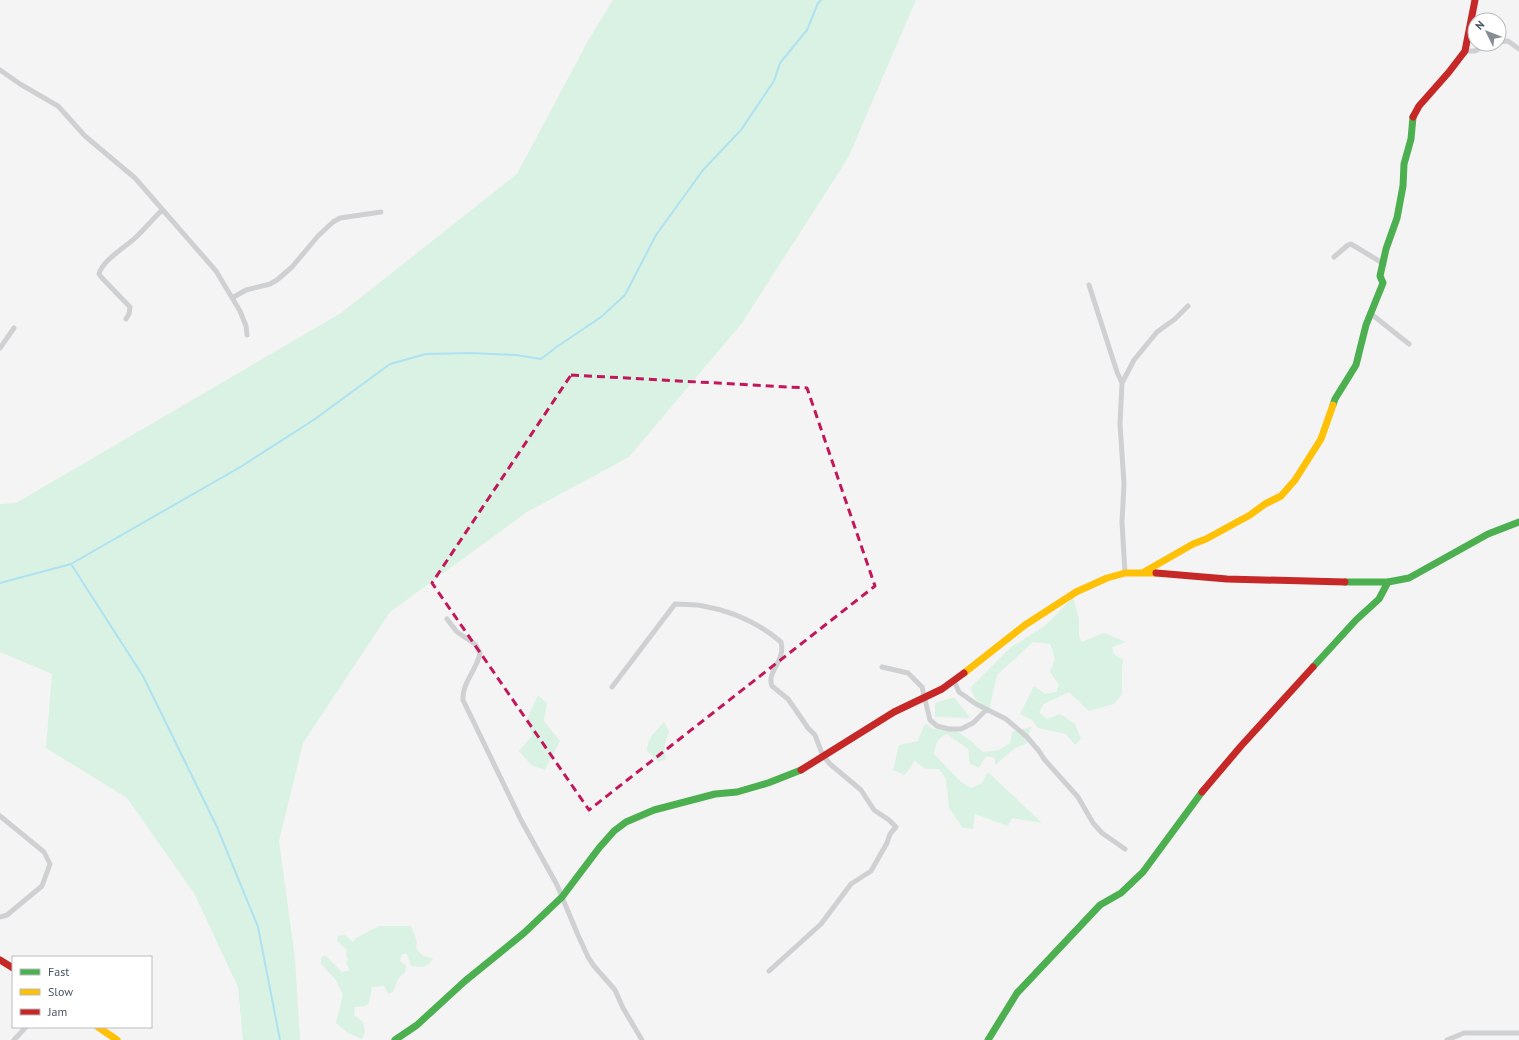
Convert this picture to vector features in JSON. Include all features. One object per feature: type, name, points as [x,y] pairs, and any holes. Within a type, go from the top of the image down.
[{"type":"street","points":[[1142,573],[1255,512],[1265,504],[1281,496],[1321,439],[1335,399],[1356,365],[1370,313],[1383,283],[1380,276],[1384,264],[1386,249],[1397,218],[1403,186],[1404,164],[1411,139],[1412,117],[1419,106],[1465,51],[1475,0]]},
{"type":"street","points":[[1507,41],[1519,49]]},
{"type":"street","points":[[0,70],[58,106],[85,136],[135,178],[162,210],[176,223],[216,271],[240,311],[246,326],[247,335]]},
{"type":"street","points":[[126,319],[129,314],[130,307],[124,299],[102,278],[99,274],[100,270],[162,210]]},
{"type":"street","points":[[232,298],[246,290],[270,284],[277,280],[292,267],[318,236],[333,222],[340,218],[381,212]]},
{"type":"street","points":[[1334,257],[1351,244],[1384,264]]},
{"type":"street","points":[[1089,285],[1117,372],[1122,383]]},
{"type":"street","points":[[1125,574],[1122,522],[1124,484],[1120,424],[1122,383],[1134,360],[1157,332],[1188,306]]},
{"type":"street","points":[[1370,313],[1408,344]]},
{"type":"street","points":[[0,348],[14,328]]},
{"type":"street","points":[[395,1040],[417,1025],[464,981],[524,933],[562,897],[614,830],[626,822],[645,813],[677,803],[715,794],[736,792],[768,783],[801,770],[894,712],[925,698],[954,681],[1025,625],[1076,592],[1108,578],[1125,574],[1142,573],[1161,573],[1227,579],[1388,582],[1409,578],[1488,534],[1519,522]]},
{"type":"street","points":[[988,1040],[1017,993],[1100,905],[1119,895],[1128,888],[1147,866],[1197,797],[1218,771],[1272,710],[1357,620],[1379,599],[1386,591],[1388,582]]},
{"type":"street","points":[[612,687],[675,604],[704,606],[739,615],[781,642],[782,648],[780,661],[772,672],[770,681],[772,686],[788,699],[815,735],[823,756],[830,764],[861,790],[878,814],[889,820],[896,827],[890,834],[888,843],[871,871],[851,884],[821,924],[769,971]]},
{"type":"street","points":[[447,619],[457,632],[475,644],[478,649],[479,658],[464,687],[463,700],[522,820],[551,872],[588,957],[614,990],[642,1040]]},
{"type":"street","points":[[882,667],[908,673],[922,687],[930,720],[937,726],[949,729],[961,729],[973,723],[986,710]]},
{"type":"street","points":[[954,681],[959,692],[986,710],[1006,719],[1027,737],[1078,797],[1093,823],[1102,833],[1125,849]]},
{"type":"street","points":[[0,816],[44,852],[50,864],[42,886],[7,915],[0,917]]},
{"type":"street","points":[[0,960],[12,967]]},
{"type":"street","points":[[14,1040],[25,1028]]},
{"type":"street","points":[[99,1028],[117,1040]]},
{"type":"street","points":[[1447,1040],[1464,1033],[1519,1033]]},
{"type":"highlighted area","points":[[571,375],[807,388],[875,586],[589,810],[432,583]]},
{"type":"green space","points":[[613,0],[916,0],[848,158],[742,323],[629,457],[527,512],[390,612],[303,743],[279,841],[295,958],[300,1040],[243,1040],[238,987],[194,893],[127,798],[46,748],[52,674],[0,652],[0,504],[16,503],[341,313],[517,174],[589,39]]},
{"type":"green space","points":[[1073,597],[1079,619],[1079,635],[1081,642],[1104,633],[1126,642],[1112,647],[1114,654],[1123,660],[1122,694],[1114,704],[1089,711],[1069,692],[1044,704],[1039,712],[1047,719],[1060,714],[1075,724],[1081,739],[1075,745],[1066,734],[1038,728],[1033,721],[1020,714],[1034,686],[1045,694],[1056,692],[1059,685],[1050,672],[1055,659],[1050,644],[1033,642],[997,675],[989,710],[976,700],[970,688],[1010,648],[1046,625]]},
{"type":"green space","points":[[538,695],[547,703],[544,721],[560,741],[545,770],[531,765],[519,751],[532,736],[527,719]]},
{"type":"green space","points":[[954,697],[970,718],[935,717],[935,703]]},
{"type":"green space","points":[[664,722],[669,732],[664,747],[666,759],[659,762],[647,751],[647,746],[652,735]]},
{"type":"green space","points":[[925,723],[933,729],[955,730],[970,740],[983,752],[999,750],[1010,743],[1012,732],[1031,727],[1027,743],[1014,749],[995,765],[995,758],[986,756],[979,768],[970,764],[968,749],[947,734],[941,737],[935,747],[934,754],[960,781],[971,788],[981,784],[988,772],[1042,823],[1012,818],[1008,826],[975,814],[973,829],[963,828],[949,808],[946,779],[939,769],[925,769],[915,761],[905,775],[893,770],[899,745],[918,741]]},
{"type":"green space","points":[[379,926],[411,926],[417,941],[416,948],[422,955],[433,959],[424,967],[411,966],[407,954],[402,954],[400,961],[406,966],[405,972],[398,979],[393,992],[388,994],[384,986],[372,987],[369,1003],[366,1006],[355,1007],[354,1015],[363,1022],[365,1032],[362,1039],[348,1033],[336,1023],[343,994],[335,979],[321,964],[321,958],[325,955],[342,972],[350,970],[346,963],[348,959],[346,956],[347,950],[337,941],[338,936],[345,935],[353,942],[356,938]]},
{"type":"waterway","points":[[0,583],[71,564],[242,466],[315,419],[390,364],[426,354],[470,353],[516,355],[541,359],[601,317],[625,295],[656,235],[703,170],[741,130],[774,81],[780,63],[807,30],[818,3],[821,0]]},
{"type":"waterway","points":[[71,564],[143,676],[217,827],[258,927],[280,1040]]},
{"type":"traffic: fast","points":[[1333,405],[1335,399],[1356,365],[1366,325],[1383,283],[1380,276],[1386,249],[1397,218],[1403,186],[1404,164],[1411,139],[1413,117]]},
{"type":"traffic: fast","points":[[1345,582],[1388,582],[1409,578],[1488,534],[1519,522]]},
{"type":"traffic: fast","points":[[1313,667],[1356,620],[1379,599],[1388,582]]},
{"type":"traffic: fast","points":[[395,1040],[417,1025],[465,981],[524,933],[562,897],[599,848],[614,831],[626,822],[654,810],[715,794],[737,792],[768,783],[801,770]]},
{"type":"traffic: fast","points":[[988,1040],[1017,993],[1100,905],[1121,893],[1143,872],[1202,792]]},
{"type":"traffic: slow","points":[[1144,572],[1193,544],[1206,539],[1250,515],[1265,504],[1281,496],[1295,480],[1321,439],[1333,405]]},
{"type":"traffic: slow","points":[[964,673],[1025,625],[1076,592],[1107,578],[1125,573],[1156,573]]},
{"type":"traffic: slow","points":[[99,1028],[117,1040]]},
{"type":"traffic: jam","points":[[1413,117],[1419,106],[1465,51],[1475,0]]},
{"type":"traffic: jam","points":[[1156,573],[1227,579],[1345,582]]},
{"type":"traffic: jam","points":[[1202,792],[1241,746],[1313,667]]},
{"type":"traffic: jam","points":[[801,770],[894,712],[942,689],[964,673]]},
{"type":"traffic: jam","points":[[0,960],[12,967]]}]
